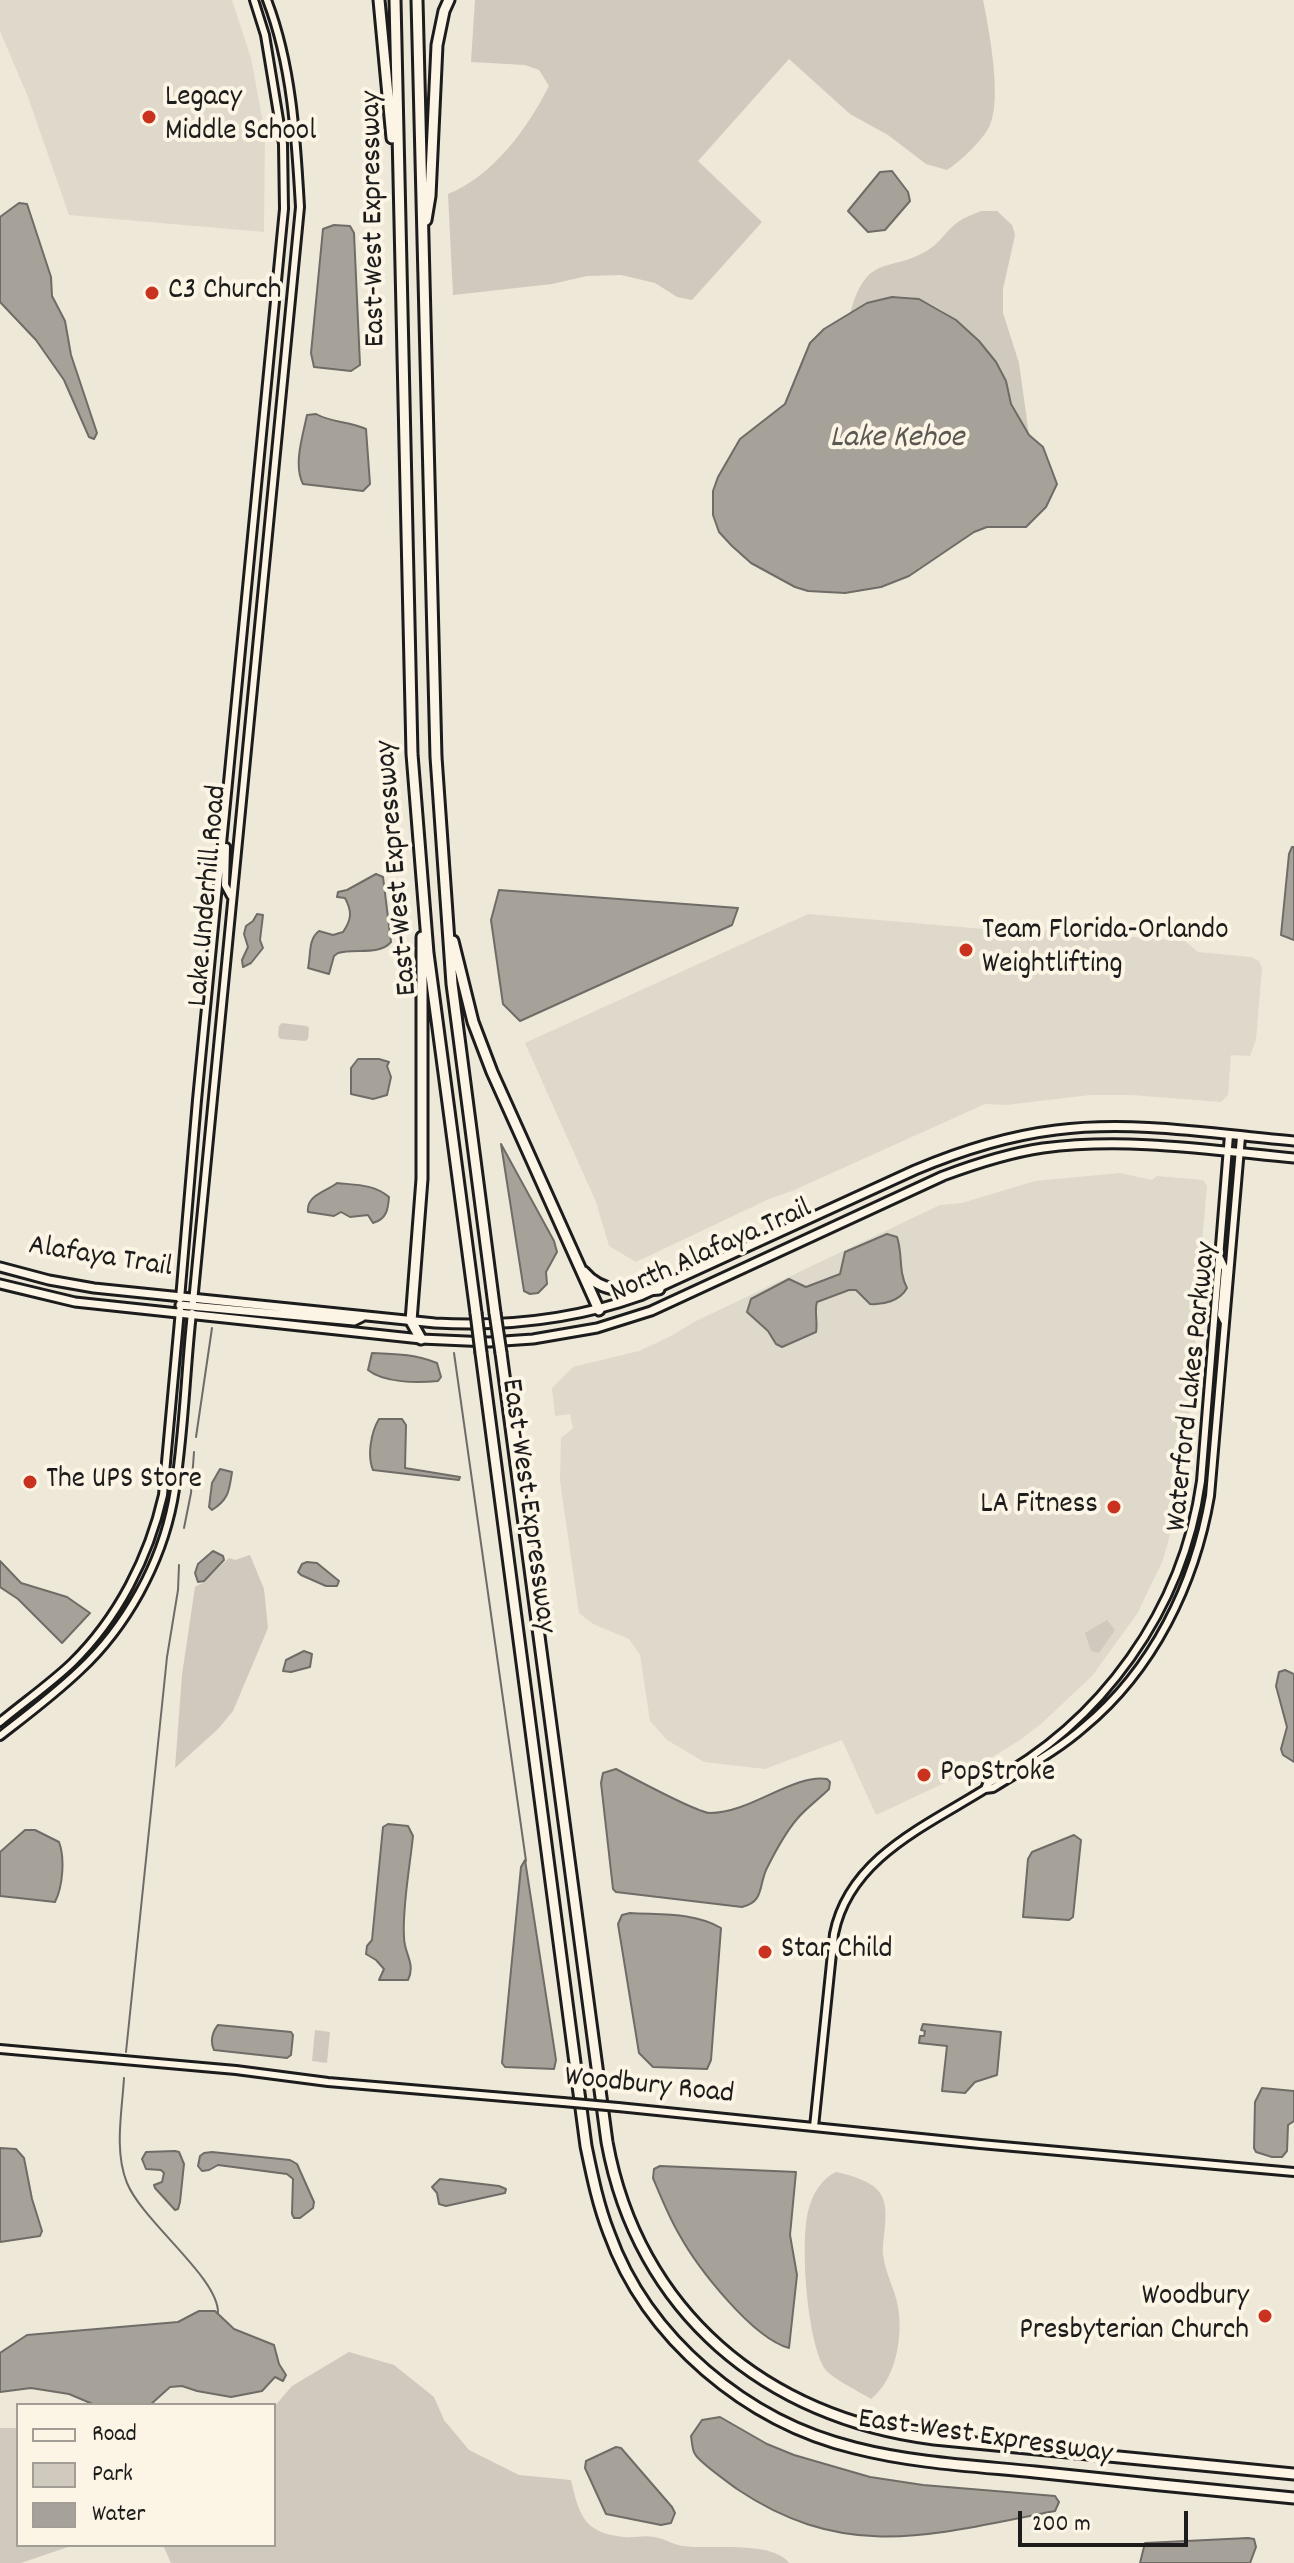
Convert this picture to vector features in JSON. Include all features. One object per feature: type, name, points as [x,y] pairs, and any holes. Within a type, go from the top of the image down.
[{"type":"highway","points":[[379,0],[395,175],[402,333]]},
{"type":"highway","name":"East-West Expressway","points":[[395,0],[412,754],[424,906],[586,2146],[609,2236],[623,2265],[656,2317],[696,2362],[736,2394],[768,2414],[821,2438],[889,2456],[1294,2498]]},
{"type":"highway","name":"East-West Expressway","points":[[417,0],[436,757],[452,984],[609,2153],[631,2221],[665,2284],[705,2332],[743,2366],[796,2399],[852,2423],[934,2439],[1294,2474]]},
{"type":"highway","points":[[423,247],[430,196],[437,45],[449,0]]},
{"type":"highway","points":[[421,1339],[411,1321],[422,1179],[421,944],[424,906]]},
{"type":"highway","points":[[446,915],[473,1022],[487,1059],[599,1310]]},
{"type":"highway","points":[[577,1262],[590,1279],[614,1291],[659,1289]]},
{"type":"main road","name":"North Alafaya Trail","points":[[192,1306],[458,1324],[550,1320],[599,1310],[659,1289],[915,1170],[984,1145],[1037,1133],[1093,1127],[1134,1127],[1229,1135]]},
{"type":"main road","points":[[1229,1135],[1294,1141]]},
{"type":"main road","name":"North Alafaya Trail","points":[[192,1306],[421,1339],[510,1341],[554,1336],[607,1325],[671,1302],[920,1186],[986,1161],[1040,1149],[1091,1144],[1141,1144],[1239,1153]]},
{"type":"main road","points":[[1239,1153],[1294,1158]]},
{"type":"main road","name":"Alafaya Trail","points":[[2,1269],[192,1306]]},
{"type":"main road","name":"Alafaya Trail","points":[[0,1284],[75,1302],[192,1306]]},
{"type":"main road","points":[[599,1310],[607,1325]]},
{"type":"street","name":"Lake Underhill Road","points":[[0,1722],[72,1663],[121,1603],[138,1569],[163,1495],[197,1100],[284,209],[283,144],[265,35],[254,0]]},
{"type":"street","name":"Lake Underhill Road","points":[[0,1736],[82,1669],[130,1609],[162,1540],[172,1504],[300,207],[290,90],[267,0]]},
{"type":"street","points":[[224,832],[227,857],[225,885],[231,896]]},
{"type":"street","points":[[197,1100],[213,1101]]},
{"type":"street","name":"Waterford Lakes Parkway","points":[[985,1789],[987,1784],[1060,1733],[1106,1690],[1143,1641],[1172,1586],[1191,1533],[1201,1481],[1229,1135]]},
{"type":"street","name":"Waterford Lakes Parkway","points":[[814,2127],[837,1920],[858,1879],[880,1857],[1072,1737],[1092,1720],[1136,1671],[1174,1610],[1194,1563],[1206,1518],[1241,1137]]},
{"type":"street","points":[[1219,1256],[1225,1269],[1221,1315],[1225,1325]]},
{"type":"street","name":"Woodbury Road","points":[[0,2049],[1294,2172]]},
{"type":"shaded area","name":"Legacy Middle School","points":[[0,0],[232,0],[251,58],[265,133],[264,232],[69,215],[28,97],[0,31]]},
{"type":"shaded area","points":[[808,914],[1008,931],[1017,928],[1185,941],[1198,952],[1251,957],[1259,961],[1262,968],[1256,1040],[1250,1056],[1231,1055],[1228,1095],[1221,1102],[1090,1095],[1006,1105],[985,1104],[769,1199],[636,1262],[609,1246],[596,1202],[525,1043]]},
{"type":"shaded area","points":[[1120,1173],[1152,1180],[1157,1176],[1203,1180],[1207,1186],[1202,1243],[1204,1269],[1188,1402],[1190,1418],[1174,1520],[1163,1560],[1137,1614],[1092,1676],[1020,1740],[968,1772],[876,1815],[842,1740],[765,1769],[704,1762],[667,1740],[650,1721],[640,1655],[629,1639],[593,1624],[579,1613],[560,1481],[561,1438],[573,1428],[570,1414],[555,1416],[552,1388],[573,1367],[639,1351],[940,1205],[962,1203],[1035,1181]]},
{"type":"green space","points":[[475,0],[983,0],[993,63],[993,113],[983,137],[947,170],[926,164],[888,135],[850,114],[789,59],[698,161],[762,222],[692,300],[677,297],[655,283],[621,275],[587,276],[552,284],[453,295],[448,194],[480,175],[508,149],[549,86],[539,70],[525,65],[471,62]]},
{"type":"green space","points":[[981,211],[997,211],[1012,225],[1015,235],[1003,289],[1003,313],[1019,363],[1029,435],[1012,407],[996,362],[952,318],[930,304],[911,297],[875,301],[850,314],[864,280],[872,272],[931,248],[958,222]]},
{"type":"green space","points":[[282,1023],[307,1026],[308,1039],[281,1039],[278,1036]]},
{"type":"green space","points":[[250,1555],[264,1589],[268,1628],[233,1711],[175,1768],[182,1675],[195,1587],[229,1558],[235,1560]]},
{"type":"green space","points":[[1107,1620],[1115,1630],[1099,1653],[1091,1651],[1085,1633]]},
{"type":"green space","points":[[315,2030],[330,2032],[327,2063],[312,2061]]},
{"type":"green space","points":[[836,2172],[872,2185],[880,2193],[885,2207],[883,2254],[900,2325],[891,2372],[871,2399],[839,2381],[825,2369],[810,2317],[805,2272],[807,2217],[816,2191]]},
{"type":"green space","points":[[349,2352],[394,2365],[434,2397],[444,2420],[469,2450],[519,2475],[571,2480],[580,2512],[591,2526],[600,2531],[624,2537],[658,2538],[683,2546],[769,2551],[789,2563],[171,2563],[164,2547],[276,2547],[276,2405],[292,2386]]},
{"type":"green space","points":[[0,2428],[16,2428],[16,2547],[68,2547],[21,2563],[0,2563]]},
{"type":"water","points":[[892,171],[908,192],[910,201],[885,230],[868,232],[848,211],[880,172]]},
{"type":"water","points":[[19,203],[27,204],[51,277],[52,296],[65,321],[71,355],[97,433],[94,439],[89,437],[64,380],[36,340],[0,302],[0,217]]},
{"type":"water","points":[[334,225],[350,226],[354,233],[360,365],[351,371],[314,367],[311,353],[323,229]]},
{"type":"water","name":"Lake Kehoe","points":[[892,297],[919,299],[956,320],[979,341],[996,362],[1006,381],[1011,404],[1029,435],[1043,447],[1057,484],[1046,507],[1026,527],[987,527],[974,532],[909,576],[881,587],[845,593],[808,591],[795,587],[751,563],[719,532],[713,515],[713,491],[740,439],[785,404],[810,343],[824,329],[867,303]]},
{"type":"water","points":[[316,414],[366,429],[370,484],[363,491],[303,484],[299,468],[301,441],[307,415]]},
{"type":"water","points":[[1294,847],[1294,940],[1281,935]]},
{"type":"water","points":[[376,874],[383,877],[391,942],[380,949],[338,953],[334,956],[329,974],[308,968],[315,934],[319,931],[333,935],[343,932],[348,923],[349,907],[345,898],[337,897],[338,892]]},
{"type":"water","points":[[499,890],[738,908],[732,925],[520,1021],[503,1004],[491,920]]},
{"type":"water","points":[[257,914],[263,915],[260,940],[263,948],[251,963],[243,967],[242,960],[248,947],[244,934],[246,926]]},
{"type":"water","points":[[358,1059],[389,1062],[387,1066],[391,1077],[387,1095],[373,1099],[351,1094],[351,1068]]},
{"type":"water","points":[[501,1144],[554,1241],[557,1252],[546,1272],[547,1284],[538,1293],[524,1291]]},
{"type":"water","points":[[337,1183],[364,1186],[389,1197],[384,1216],[373,1223],[368,1215],[350,1217],[341,1212],[334,1216],[308,1212],[313,1198]]},
{"type":"water","points":[[887,1234],[897,1237],[902,1275],[907,1288],[896,1299],[870,1304],[856,1290],[849,1290],[817,1302],[816,1332],[782,1347],[747,1312],[751,1299],[789,1279],[806,1287],[840,1274],[845,1252]]},
{"type":"water","points":[[372,1353],[429,1360],[437,1363],[441,1377],[438,1381],[420,1382],[383,1377],[368,1370]]},
{"type":"water","points":[[379,1419],[402,1419],[406,1425],[405,1468],[460,1477],[459,1480],[373,1470],[371,1444]]},
{"type":"water","points":[[220,1469],[232,1472],[230,1484],[225,1498],[212,1510],[209,1507],[212,1483]]},
{"type":"water","points":[[213,1551],[223,1556],[224,1560],[204,1581],[198,1582],[195,1573],[198,1564]]},
{"type":"water","points":[[0,1561],[21,1583],[67,1597],[90,1613],[62,1643],[18,1599],[0,1587]]},
{"type":"water","points":[[307,1562],[317,1563],[339,1581],[337,1586],[326,1586],[301,1575],[298,1572]]},
{"type":"water","points":[[304,1651],[312,1654],[310,1667],[283,1671],[286,1660]]},
{"type":"water","points":[[1285,1670],[1294,1674],[1294,1762],[1283,1755],[1281,1749],[1287,1727],[1276,1686],[1279,1672]]},
{"type":"water","points":[[616,1769],[710,1813],[741,1807],[800,1782],[827,1779],[830,1782],[829,1789],[784,1836],[767,1868],[758,1897],[742,1907],[616,1892],[613,1889],[601,1783],[603,1773]]},
{"type":"water","points":[[388,1824],[408,1826],[413,1836],[404,1926],[404,1943],[411,1968],[408,1980],[379,1980],[384,1969],[366,1954],[372,1940],[383,1827]]},
{"type":"water","points":[[25,1830],[35,1830],[59,1842],[62,1872],[55,1902],[0,1896],[0,1852]]},
{"type":"water","points":[[1074,1835],[1081,1840],[1073,1917],[1069,1920],[1023,1917],[1028,1859],[1032,1852]]},
{"type":"water","points":[[525,1860],[556,2060],[554,2069],[505,2067],[502,2063],[521,1867]]},
{"type":"water","points":[[622,1915],[688,1917],[721,1928],[711,2060],[707,2069],[653,2067],[639,2053],[618,1924]]},
{"type":"water","points":[[923,2024],[1001,2032],[997,2075],[975,2082],[965,2093],[942,2091],[947,2046],[919,2043],[920,2036],[924,2036],[925,2031],[921,2030]]},
{"type":"water","points":[[218,2025],[291,2032],[291,2055],[287,2058],[214,2050],[212,2037]]},
{"type":"water","points":[[1262,2088],[1294,2091],[1294,2121],[1288,2125],[1287,2151],[1282,2157],[1256,2152],[1254,2148],[1255,2102]]},
{"type":"water","points":[[0,2148],[16,2149],[24,2158],[42,2231],[40,2236],[0,2242]]},
{"type":"water","points":[[146,2152],[179,2152],[184,2164],[180,2202],[175,2210],[154,2185],[162,2182],[164,2173],[146,2169],[142,2159]]},
{"type":"water","points":[[212,2152],[290,2160],[297,2164],[314,2202],[313,2208],[300,2218],[294,2218],[293,2179],[287,2174],[218,2165],[202,2171],[198,2166],[200,2156]]},
{"type":"water","points":[[660,2166],[796,2172],[790,2235],[797,2275],[789,2348],[774,2342],[743,2316],[687,2248],[653,2178],[654,2169]]},
{"type":"water","points":[[440,2179],[506,2189],[505,2193],[446,2206],[439,2204],[432,2187]]},
{"type":"water","points":[[199,2311],[215,2311],[234,2329],[274,2345],[279,2364],[286,2375],[283,2381],[275,2377],[262,2391],[231,2397],[182,2386],[170,2387],[152,2403],[90,2403],[69,2394],[31,2388],[0,2392],[0,2353],[27,2335],[178,2322]]},
{"type":"water","points":[[720,2417],[767,2444],[794,2455],[870,2477],[923,2485],[1055,2496],[1059,2502],[1055,2511],[931,2534],[854,2535],[816,2527],[777,2512],[737,2489],[698,2458],[691,2436],[702,2420]]},
{"type":"water","points":[[616,2447],[621,2448],[672,2507],[675,2513],[671,2523],[661,2525],[606,2514],[585,2468],[586,2461]]},
{"type":"water","points":[[1254,2539],[1256,2547],[1250,2563],[1140,2563],[1145,2543]]},
{"type":"waterway","points":[[196,1437],[212,1328]]},
{"type":"waterway","points":[[454,1353],[526,1861]]},
{"type":"waterway","points":[[184,1528],[194,1452]]},
{"type":"waterway","points":[[126,2052],[179,1565]]},
{"type":"waterway","points":[[124,2078],[120,2145],[127,2183],[148,2215],[206,2283],[215,2299],[218,2313]]},
{"type":"place","name":"Legacy Middle School","points":[[149,117]]},
{"type":"place","name":"C3 Church","points":[[152,293]]},
{"type":"place","name":"Team Florida-Orlando Weightlifting","points":[[966,950]]},
{"type":"place","name":"The UPS Store","points":[[30,1482]]},
{"type":"place","name":"LA Fitness","points":[[1114,1507]]},
{"type":"place","name":"PopStroke","points":[[924,1775]]},
{"type":"place","name":"Star Child","points":[[765,1952]]},
{"type":"place","name":"Woodbury Presbyterian Church","points":[[1265,2316]]}]
